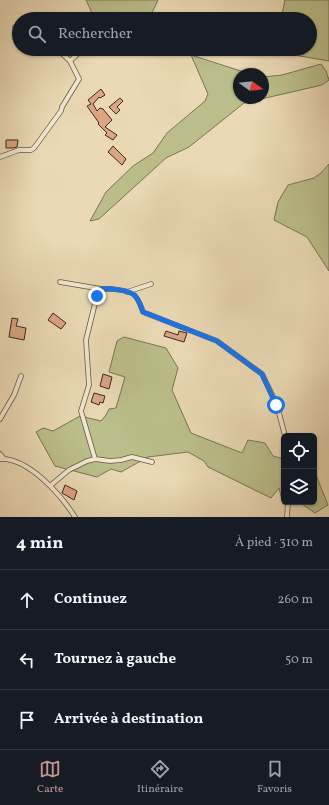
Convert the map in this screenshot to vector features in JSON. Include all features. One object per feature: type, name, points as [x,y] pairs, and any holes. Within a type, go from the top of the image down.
[{"type":"street","points":[[0,157],[19,150],[31,150],[34,148],[61,111],[79,79],[70,61],[65,56]]},
{"type":"street","points":[[70,61],[75,56]]},
{"type":"street","points":[[60,282],[101,289],[108,288],[133,294],[143,312],[217,341],[262,374],[276,405],[284,433]]},
{"type":"street","points":[[126,293],[151,284]]},
{"type":"street","points":[[95,459],[81,411],[89,385],[86,340],[97,296],[101,289]]},
{"type":"street","points":[[0,419],[14,394],[21,376]]},
{"type":"street","points":[[0,454],[2,459],[13,460],[29,468],[51,486],[66,503],[75,517]]},
{"type":"street","points":[[51,486],[69,470],[87,461],[95,459],[110,461],[132,457],[152,462]]},
{"type":"street","points":[[287,517],[288,505]]},
{"type":"green space","points":[[86,0],[158,0],[152,12],[92,12]]},
{"type":"green space","points":[[285,0],[329,0],[329,61],[300,56],[317,56],[317,12],[282,12]]},
{"type":"green space","points":[[191,56],[233,69],[233,104],[243,104],[189,147],[166,158],[99,219],[90,221],[106,192],[133,166],[153,153],[167,133],[205,101],[208,94]]},
{"type":"green space","points":[[321,64],[326,71],[329,80],[322,85],[269,97],[269,76],[282,75]]},
{"type":"green space","points":[[329,164],[329,271],[307,237],[274,220],[278,202],[288,185],[314,178]]},
{"type":"green space","points":[[124,337],[166,348],[178,368],[172,390],[191,433],[242,453],[248,440],[265,443],[273,456],[281,458],[281,496],[279,488],[271,498],[208,467],[204,461],[188,452],[148,457],[121,472],[111,469],[97,477],[55,466],[36,432],[43,428],[53,431],[80,416],[101,421],[109,409],[116,408],[125,377],[109,372],[117,341]]},
{"type":"green space","points":[[317,478],[328,505],[315,513],[303,505],[317,505]]},
{"type":"building","points":[[101,89],[105,95],[100,98],[99,97],[93,104],[97,111],[100,108],[103,109],[112,120],[105,127],[117,135],[113,140],[105,135],[107,133],[98,124],[99,123],[87,106],[91,104],[88,100]]},
{"type":"building","points":[[120,98],[123,101],[117,107],[120,110],[116,114],[109,107]]},
{"type":"building","points":[[6,140],[18,140],[17,147],[6,148]]},
{"type":"building","points":[[113,146],[126,159],[122,165],[108,152]]},
{"type":"building","points":[[53,313],[66,323],[61,329],[48,320]]},
{"type":"building","points":[[12,318],[18,319],[16,326],[26,328],[24,340],[9,337]]},
{"type":"building","points":[[166,331],[178,335],[179,331],[187,333],[184,342],[164,336]]},
{"type":"building","points":[[103,374],[112,377],[109,389],[100,386]]},
{"type":"building","points":[[94,393],[105,396],[103,403],[100,402],[99,405],[91,402]]},
{"type":"building","points":[[65,485],[77,491],[74,500],[62,493]]},
{"type":"route","points":[[97,296],[101,289],[108,288],[133,294],[143,312],[217,341],[262,374],[276,405]]}]
